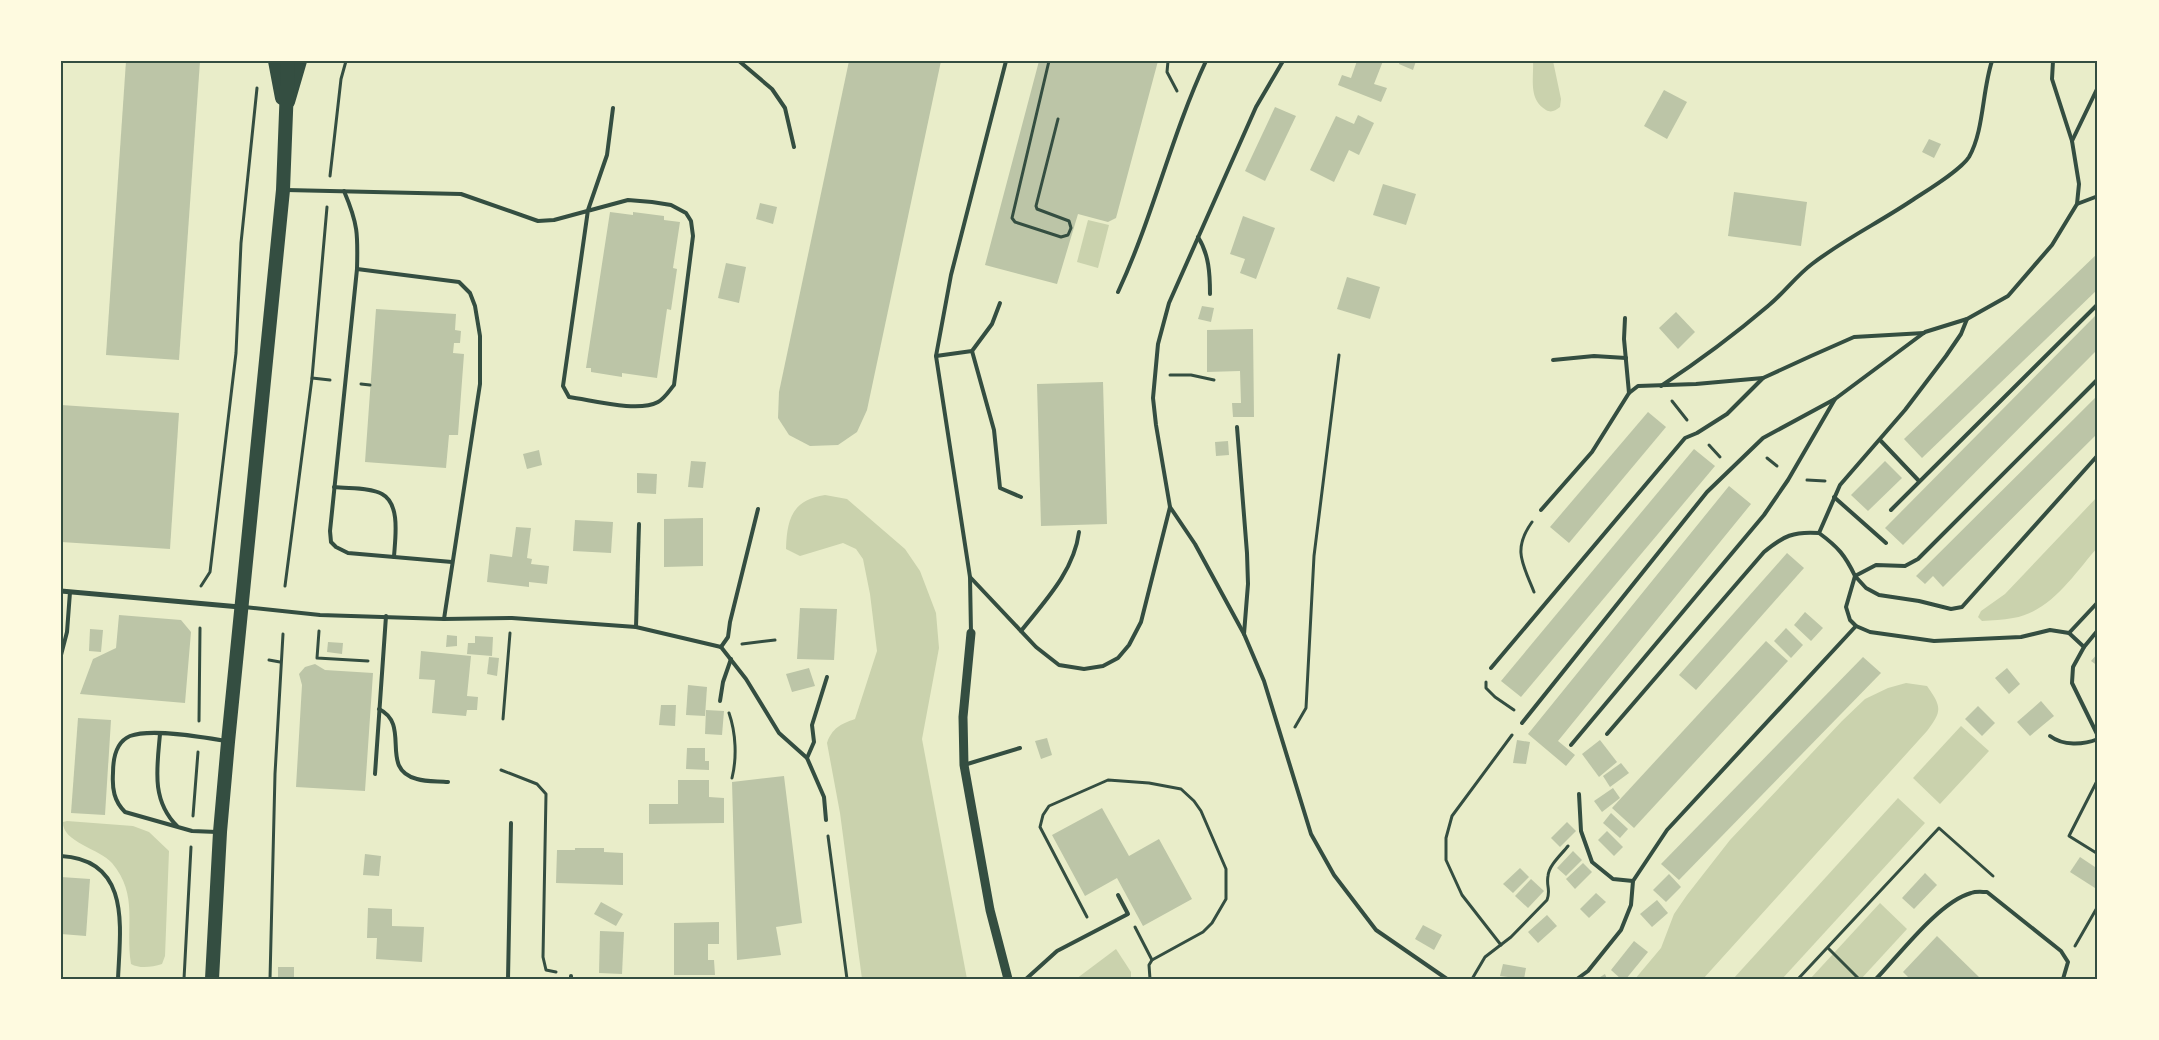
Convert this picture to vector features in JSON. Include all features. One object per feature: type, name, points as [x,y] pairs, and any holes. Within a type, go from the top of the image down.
[{"type":"highway","points":[[275,61],[286,114]]},
{"type":"highway","points":[[212,979],[220,832],[228,742],[283,190],[288,61]]},
{"type":"main road","points":[[286,114],[301,61]]},
{"type":"street","points":[[61,591],[241,607]]},
{"type":"street","points":[[971,633],[963,717],[964,765],[990,910],[1008,979]]},
{"type":"lane","points":[[739,61],[772,89],[785,108],[794,146]]},
{"type":"lane","points":[[971,633],[970,577],[936,356],[950,275],[1006,61]]},
{"type":"lane","points":[[1118,292],[1143,229],[1187,102],[1206,61]]},
{"type":"lane","points":[[970,577],[1036,647],[1059,665],[1084,669],[1103,666],[1118,658],[1128,645],[1141,622],[1170,508],[1156,425],[1154,376],[1158,344],[1169,303],[1198,237],[1256,106],[1283,61]]},
{"type":"lane","points":[[1661,386],[1717,348],[1770,305],[1810,265],[1846,240],[1875,225],[1947,177],[1968,158],[1977,132],[1986,78],[1992,61]]},
{"type":"lane","points":[[1541,510],[1592,452],[1629,393],[1638,386],[1763,378],[1854,337],[1925,332],[1967,319],[2008,296],[2052,245],[2077,204],[2079,184],[2072,141],[2052,79],[2053,61]]},
{"type":"lane","points":[[2072,141],[2098,87]]},
{"type":"lane","points":[[283,190],[460,194],[525,218],[538,220],[554,220],[588,210],[628,200],[671,206],[686,213],[691,221],[693,236],[674,384],[666,395],[657,402],[640,407],[569,397],[563,386],[588,210],[607,155],[613,108]]},
{"type":"lane","points":[[344,191],[357,226],[357,269],[334,487],[331,542],[348,553],[452,562]]},
{"type":"lane","points":[[2077,204],[2098,196]]},
{"type":"lane","points":[[1198,237],[1202,243],[1208,266],[1210,294]]},
{"type":"lane","points":[[357,269],[458,282],[470,292],[475,306],[480,336],[480,384],[444,619]]},
{"type":"lane","points":[[936,356],[972,351],[992,324],[1000,303]]},
{"type":"lane","points":[[1890,510],[2098,304]]},
{"type":"lane","points":[[1625,318],[1629,393]]},
{"type":"lane","points":[[1819,533],[1840,486],[1880,440],[1946,356],[1961,334],[1967,319]]},
{"type":"lane","points":[[1522,723],[1707,492],[1751,449],[1763,438],[1788,423],[1835,399],[1925,332]]},
{"type":"lane","points":[[972,351],[994,430],[1000,488],[1021,496]]},
{"type":"lane","points":[[1553,360],[1594,356],[1626,358]]},
{"type":"lane","points":[[1491,668],[1685,438],[1697,434],[1727,414],[1763,378]]},
{"type":"lane","points":[[2084,646],[2070,632],[2050,630],[2021,636],[1934,641],[1870,632],[1856,626],[1850,620],[1846,607],[1855,576],[1876,565],[1905,566],[1918,559],[2098,379]]},
{"type":"lane","points":[[1571,745],[1764,515],[1788,480],[1835,399]]},
{"type":"lane","points":[[1237,426],[1247,553],[1248,584],[1244,634]]},
{"type":"lane","points":[[1880,440],[1919,481]]},
{"type":"lane","points":[[1607,734],[1764,552],[1778,540],[1789,534],[1819,533],[1839,548],[1848,560],[1855,576],[1866,588],[1879,595],[1952,609],[1962,607],[2098,455]]},
{"type":"lane","points":[[334,487],[381,494],[389,500],[393,510],[395,526],[394,557]]},
{"type":"lane","points":[[1834,497],[1886,542]]},
{"type":"lane","points":[[1170,508],[1195,544],[1244,634],[1264,681],[1311,834],[1334,875],[1376,930],[1446,979]]},
{"type":"lane","points":[[721,647],[728,637],[730,622],[758,510]]},
{"type":"lane","points":[[636,627],[639,524]]},
{"type":"lane","points":[[1022,630],[1060,582],[1077,548],[1079,532]]},
{"type":"lane","points":[[61,655],[67,632],[70,592]]},
{"type":"lane","points":[[2070,632],[2098,602]]},
{"type":"lane","points":[[241,607],[320,615],[444,619],[512,618],[636,627],[721,647],[754,690],[779,733],[807,758],[824,797],[826,820]]},
{"type":"lane","points":[[375,774],[386,616]]},
{"type":"lane","points":[[1577,979],[1588,971],[1621,930],[1631,905],[1633,881],[1667,830],[1856,626]]},
{"type":"lane","points":[[2050,736],[2056,741],[2080,744],[2098,737],[2072,683],[2073,667],[2084,646],[2098,630]]},
{"type":"lane","points":[[720,701],[723,682],[731,659]]},
{"type":"lane","points":[[807,758],[814,742],[812,725],[827,677]]},
{"type":"lane","points":[[379,709],[387,713],[395,724],[395,755],[403,771],[416,779],[448,782]]},
{"type":"lane","points":[[220,832],[192,831],[125,812],[118,805],[114,797],[113,764],[120,744],[129,737],[151,733],[199,736],[228,742]]},
{"type":"lane","points":[[160,734],[157,767],[159,798],[168,817],[179,828]]},
{"type":"lane","points":[[964,765],[1020,748]]},
{"type":"lane","points":[[1579,794],[1581,831],[1592,862],[1613,879],[1633,881]]},
{"type":"lane","points":[[508,979],[511,824]]},
{"type":"lane","points":[[61,856],[93,865],[110,882],[115,891],[120,916],[118,979]]},
{"type":"lane","points":[[1876,979],[1935,916],[1961,897],[1973,892],[1987,892],[2062,951],[2068,962],[2063,979]]},
{"type":"lane","points":[[1026,979],[1056,951],[1128,914],[1118,895]]},
{"type":"path","points":[[285,586],[312,378],[328,191],[341,80],[346,61]]},
{"type":"path","points":[[1049,61],[1012,218],[1015,222],[1061,237],[1068,235],[1072,228],[1069,221],[1037,209],[1036,206],[1058,119]]},
{"type":"path","points":[[1168,61],[1167,72],[1171,81],[1187,102]]},
{"type":"path","points":[[201,587],[210,572],[236,353],[241,243],[257,86]]},
{"type":"path","points":[[1284,746],[1306,708],[1314,556],[1340,355]]},
{"type":"path","points":[[1191,375],[1214,380]]},
{"type":"path","points":[[312,378],[320,379]]},
{"type":"path","points":[[1751,449],[1775,464],[1788,480],[1816,479],[1840,486]]},
{"type":"path","points":[[1541,510],[1524,533],[1519,553],[1541,609]]},
{"type":"path","points":[[502,719],[512,618]]},
{"type":"path","points":[[184,979],[199,736],[198,652],[200,628]]},
{"type":"path","points":[[270,979],[280,662],[283,634]]},
{"type":"path","points":[[319,636],[317,658],[383,662]]},
{"type":"path","points":[[721,647],[775,640]]},
{"type":"path","points":[[269,660],[280,662]]},
{"type":"path","points":[[1491,668],[1486,679],[1486,688],[1515,711],[1522,723],[1452,816],[1446,838],[1446,860],[1462,895],[1501,945]]},
{"type":"path","points":[[720,701],[721,705],[728,710],[735,737],[735,768],[732,778]]},
{"type":"path","points":[[500,770],[537,784],[546,794],[543,957],[546,970],[567,972],[571,977]]},
{"type":"path","points":[[2098,779],[2069,836],[2098,854]]},
{"type":"path","points":[[1094,931],[1040,827],[1043,815],[1049,806],[1108,780],[1150,782],[1181,789],[1194,801],[1201,811],[1226,869],[1226,900],[1212,923],[1203,932],[1152,960],[1149,965],[1150,979]]},
{"type":"path","points":[[826,820],[847,979]]},
{"type":"path","points":[[1798,979],[1939,828],[1995,877]]},
{"type":"path","points":[[1472,979],[1485,957],[1501,945],[1547,900],[1550,892],[1548,876],[1550,868],[1581,831]]},
{"type":"path","points":[[2068,962],[2098,906]]},
{"type":"path","points":[[1138,931],[1152,960]]},
{"type":"path","points":[[1828,948],[1859,979]]},
{"type":"green space","points":[[1533,61],[1553,61],[1561,99],[1560,107],[1555,110],[1546,110],[1540,105],[1534,94]]},
{"type":"green space","points":[[1088,220],[1109,225],[1098,268],[1077,262]]},
{"type":"green space","points":[[825,495],[847,499],[905,549],[920,571],[936,613],[939,648],[922,739],[967,979],[862,979],[840,813],[827,743],[838,727],[855,719],[877,651],[870,594],[863,559],[856,549],[843,543],[800,556],[786,549],[790,520],[798,506],[805,501]]},
{"type":"green space","points":[[2098,496],[2098,547],[2071,580],[2050,600],[2027,614],[2009,619],[1982,621],[1978,617],[1981,611],[2005,594]]},
{"type":"green space","points":[[1906,683],[1927,686],[1932,693],[1938,704],[1938,714],[1932,724],[1703,979],[1635,979],[1661,948],[1674,914],[1730,840],[1865,699],[1888,688]]},
{"type":"green space","points":[[1961,726],[1989,751],[1940,804],[1913,778]]},
{"type":"green space","points":[[1898,798],[1925,823],[1782,979],[1733,979]]},
{"type":"green space","points":[[63,822],[133,826],[149,832],[169,851],[165,956],[162,964],[138,967],[131,964],[126,887],[112,863],[69,835],[64,829]]},
{"type":"green space","points":[[1880,903],[1907,929],[1861,979],[1810,979]]},
{"type":"green space","points":[[1116,949],[1131,972],[1131,979],[1076,979]]},
{"type":"building","points":[[126,61],[200,61],[179,360],[106,355]]},
{"type":"building","points":[[849,61],[941,61],[867,410],[857,432],[838,445],[810,446],[789,435],[778,418],[779,392]]},
{"type":"building","points":[[1039,61],[1158,61],[1116,218],[1108,222],[1078,214],[1057,284],[985,265]]},
{"type":"building","points":[[1357,61],[1383,61],[1374,84],[1387,88],[1381,102],[1338,85],[1342,75],[1351,78]]},
{"type":"building","points":[[1400,61],[1416,61],[1413,70],[1399,64]]},
{"type":"building","points":[[1664,90],[1687,102],[1667,139],[1644,126]]},
{"type":"building","points":[[1275,107],[1296,116],[1265,181],[1245,171]]},
{"type":"building","points":[[1358,115],[1374,123],[1359,155],[1349,150],[1334,182],[1310,170],[1336,116],[1354,124]]},
{"type":"building","points":[[1929,139],[1941,144],[1934,158],[1922,152]]},
{"type":"building","points":[[1383,184],[1416,194],[1406,225],[1373,215]]},
{"type":"building","points":[[1734,192],[1807,202],[1801,246],[1728,236]]},
{"type":"building","points":[[760,203],[777,207],[773,224],[756,219]]},
{"type":"building","points":[[610,212],[633,215],[633,212],[664,216],[664,220],[680,222],[673,268],[677,269],[671,310],[667,309],[657,378],[622,373],[622,377],[591,372],[591,368],[586,368]]},
{"type":"building","points":[[1243,216],[1275,228],[1256,279],[1240,273],[1245,259],[1230,254]]},
{"type":"building","points":[[2098,253],[2098,289],[1922,458],[1904,439]]},
{"type":"building","points":[[726,263],[746,267],[739,303],[718,298]]},
{"type":"building","points":[[1347,277],[1380,287],[1370,319],[1337,309]]},
{"type":"building","points":[[1202,306],[1214,308],[1211,322],[1198,319]]},
{"type":"building","points":[[376,309],[456,314],[455,330],[461,331],[460,343],[454,343],[453,353],[464,354],[458,435],[449,435],[446,468],[365,462]]},
{"type":"building","points":[[1676,312],[1695,332],[1678,349],[1659,328]]},
{"type":"building","points":[[2098,313],[2098,349],[1903,545],[1885,528]]},
{"type":"building","points":[[1253,329],[1254,417],[1233,417],[1232,403],[1241,403],[1240,371],[1207,372],[1207,330]]},
{"type":"building","points":[[1103,382],[1107,524],[1041,526],[1037,384]]},
{"type":"building","points":[[2098,395],[2098,433],[1943,587],[1933,576],[1925,584],[1916,576]]},
{"type":"building","points":[[61,405],[179,413],[170,549],[61,542]]},
{"type":"building","points":[[1648,412],[1666,427],[1569,543],[1550,527]]},
{"type":"building","points":[[1228,441],[1229,455],[1216,456],[1215,442]]},
{"type":"building","points":[[1694,449],[1715,466],[1521,697],[1501,681]]},
{"type":"building","points":[[539,450],[542,465],[527,469],[523,454]]},
{"type":"building","points":[[691,461],[706,462],[703,488],[688,487]]},
{"type":"building","points":[[1885,461],[1902,478],[1868,511],[1851,495]]},
{"type":"building","points":[[637,473],[657,474],[656,494],[637,493]]},
{"type":"building","points":[[1729,486],[1751,504],[1558,741],[1575,755],[1566,766],[1528,734]]},
{"type":"building","points":[[703,518],[703,566],[664,567],[664,519]]},
{"type":"building","points":[[575,520],[613,522],[611,553],[573,551]]},
{"type":"building","points":[[516,527],[531,528],[527,558],[532,559],[531,564],[549,566],[547,584],[529,582],[529,587],[487,582],[490,554],[512,557]]},
{"type":"building","points":[[1787,553],[1804,568],[1696,690],[1679,675]]},
{"type":"building","points":[[800,608],[837,609],[834,660],[797,659]]},
{"type":"building","points":[[1805,612],[1823,628],[1811,641],[1794,625]]},
{"type":"building","points":[[119,615],[181,620],[191,632],[185,703],[80,694],[93,659],[116,648]]},
{"type":"building","points":[[1786,628],[1803,645],[1791,658],[1774,641]]},
{"type":"building","points":[[90,629],[103,630],[101,652],[89,651]]},
{"type":"building","points":[[447,635],[457,636],[457,646],[446,647]]},
{"type":"building","points":[[475,636],[493,637],[492,656],[467,654],[468,643],[475,643]]},
{"type":"building","points":[[1766,641],[1788,661],[1634,828],[1612,808]]},
{"type":"building","points":[[328,642],[343,643],[342,654],[327,652]]},
{"type":"building","points":[[421,651],[471,656],[467,696],[478,697],[477,710],[467,710],[466,716],[432,713],[435,680],[419,679]]},
{"type":"building","points":[[2098,653],[2098,666],[2091,661]]},
{"type":"building","points":[[489,657],[499,658],[497,676],[487,674]]},
{"type":"building","points":[[1863,657],[1881,673],[1679,880],[1661,864]]},
{"type":"building","points":[[315,664],[325,670],[373,673],[365,791],[296,787],[302,685],[299,674],[305,667]]},
{"type":"building","points":[[809,668],[815,686],[792,692],[786,674]]},
{"type":"building","points":[[2007,668],[2020,684],[2009,694],[1995,678]]},
{"type":"building","points":[[688,685],[707,687],[705,716],[686,715]]},
{"type":"building","points":[[2041,701],[2054,716],[2030,736],[2017,722]]},
{"type":"building","points":[[661,705],[676,705],[675,726],[659,725]]},
{"type":"building","points":[[1978,706],[1995,723],[1982,736],[1965,719]]},
{"type":"building","points":[[706,710],[724,711],[722,735],[705,734]]},
{"type":"building","points":[[78,718],[111,720],[105,815],[71,813]]},
{"type":"building","points":[[1047,738],[1052,755],[1041,759],[1035,741]]},
{"type":"building","points":[[1517,740],[1530,742],[1526,764],[1513,763]]},
{"type":"building","points":[[1600,740],[1617,762],[1599,777],[1582,754]]},
{"type":"building","points":[[687,748],[705,748],[705,761],[709,761],[709,770],[686,769]]},
{"type":"building","points":[[1621,763],[1629,773],[1610,787],[1603,776]]},
{"type":"building","points":[[784,776],[802,923],[776,927],[781,955],[737,960],[732,782]]},
{"type":"building","points":[[678,780],[709,780],[709,797],[724,798],[724,823],[649,824],[649,804],[678,804]]},
{"type":"building","points":[[1613,788],[1620,798],[1602,812],[1594,801]]},
{"type":"building","points":[[1102,808],[1129,856],[1159,839],[1192,899],[1143,926],[1117,878],[1085,896],[1052,835]]},
{"type":"building","points":[[1611,813],[1628,829],[1620,838],[1603,823]]},
{"type":"building","points":[[1567,822],[1576,831],[1560,847],[1551,838]]},
{"type":"building","points":[[1607,831],[1623,847],[1614,856],[1598,840]]},
{"type":"building","points":[[575,848],[604,848],[604,852],[623,853],[623,885],[556,883],[557,850],[575,850]]},
{"type":"building","points":[[1573,851],[1582,860],[1566,876],[1557,868]]},
{"type":"building","points":[[365,854],[381,856],[379,876],[363,875]]},
{"type":"building","points":[[2080,857],[2098,869],[2098,883],[2095,888],[2070,872]]},
{"type":"building","points":[[1583,863],[1592,872],[1575,889],[1566,879]]},
{"type":"building","points":[[1520,868],[1529,877],[1513,893],[1503,884]]},
{"type":"building","points":[[1925,873],[1937,885],[1914,909],[1902,898]]},
{"type":"building","points":[[1669,874],[1681,887],[1666,902],[1653,890]]},
{"type":"building","points":[[61,877],[90,879],[86,936],[61,934]]},
{"type":"building","points":[[1531,879],[1544,891],[1528,908],[1515,896]]},
{"type":"building","points":[[1596,893],[1606,902],[1589,918],[1580,909]]},
{"type":"building","points":[[1657,900],[1668,913],[1652,927],[1640,914]]},
{"type":"building","points":[[601,902],[623,914],[616,926],[594,914]]},
{"type":"building","points":[[368,908],[392,909],[392,926],[424,927],[422,962],[376,959],[377,938],[367,938]]},
{"type":"building","points":[[1547,915],[1557,926],[1538,943],[1528,932]]},
{"type":"building","points":[[719,922],[719,944],[708,944],[708,960],[714,960],[715,975],[674,975],[674,923]]},
{"type":"building","points":[[1423,925],[1442,935],[1434,950],[1415,939]]},
{"type":"building","points":[[600,931],[624,932],[622,974],[599,973]]},
{"type":"building","points":[[1937,936],[1981,979],[1910,979],[1903,972]]},
{"type":"building","points":[[1634,941],[1648,952],[1626,979],[1621,979],[1611,970]]},
{"type":"building","points":[[1503,964],[1526,968],[1524,979],[1500,976]]},
{"type":"building","points":[[278,967],[294,967],[294,979],[278,979]]},
{"type":"building","points":[[1605,974],[1607,979],[1597,979]]}]
